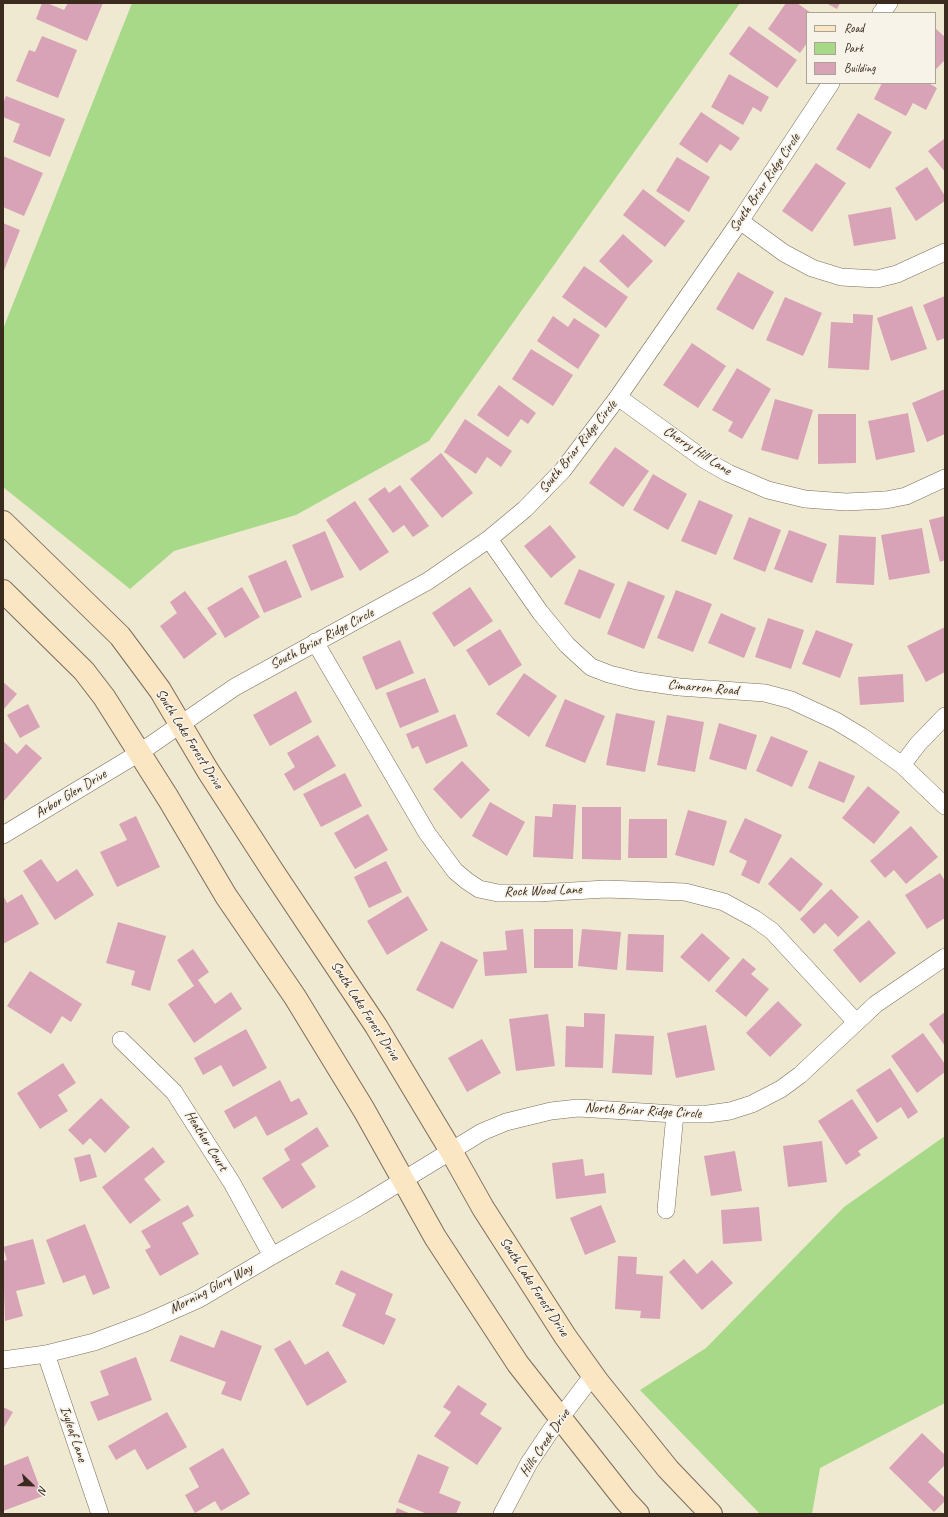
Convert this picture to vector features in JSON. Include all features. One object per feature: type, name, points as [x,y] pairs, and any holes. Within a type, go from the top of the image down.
[{"type":"main road","name":"South Lake Forest Drive","points":[[3,522],[120,636],[160,690],[181,723],[208,771],[376,1026],[498,1232],[593,1375],[668,1470],[711,1514]]},
{"type":"main road","points":[[3,591],[84,671],[104,697],[168,798],[226,896],[295,997],[364,1110],[436,1237],[518,1364],[559,1418],[638,1514]]},
{"type":"street","points":[[882,12],[889,3]]},
{"type":"street","name":"South Briar Ridge Circle","points":[[139,753],[235,686],[315,642],[345,628],[428,581],[489,540],[525,509],[558,475],[618,396],[740,221],[830,84]]},
{"type":"street","points":[[740,221],[784,253],[812,268],[841,277],[878,279],[903,272],[945,252]]},
{"type":"street","name":"Cherry Hill Lane","points":[[618,396],[705,460],[728,473],[768,490],[805,499],[846,502],[886,500],[906,496],[945,478]]},
{"type":"street","name":"Cimarron Road","points":[[489,540],[540,612],[567,645],[591,667],[608,674],[637,681],[679,687],[765,693],[791,700],[836,721],[902,765],[945,806]]},
{"type":"street","name":"Rock Wood Lane","points":[[315,642],[427,834],[455,871],[467,881],[479,889],[498,893],[538,893],[606,888],[685,892],[724,902],[756,919],[772,931],[856,1022]]},
{"type":"street","points":[[902,765],[918,744],[945,716]]},
{"type":"street","name":"Arbor Glen Drive","points":[[3,835],[139,753]]},
{"type":"street","name":"North Briar Ridge Circle","points":[[403,1181],[482,1132],[506,1122],[551,1111],[578,1108],[599,1108],[674,1114],[708,1114],[730,1111],[752,1104],[782,1089],[800,1075],[876,1004],[945,957]]},
{"type":"street","name":"Heather Court","points":[[121,1040],[174,1092],[232,1183],[272,1256]]},
{"type":"street","points":[[666,1210],[674,1114]]},
{"type":"street","name":"Morning Glory Way","points":[[3,1360],[46,1354],[94,1342],[145,1323],[199,1299],[403,1181]]},
{"type":"street","name":"Ivyleaf Lane","points":[[46,1354],[100,1514]]},
{"type":"street","name":"Hills Creek Drive","points":[[502,1514],[530,1463],[559,1418],[593,1375]]},
{"type":"green space","points":[[132,3],[740,3],[429,441],[296,515],[174,551],[130,589],[3,487],[3,329]]},
{"type":"green space","points":[[945,1136],[945,1403],[820,1468],[812,1514],[760,1514],[640,1390],[706,1348],[844,1207]]},
{"type":"building","points":[[42,3],[47,3],[64,10],[68,3],[103,3],[87,41],[36,19]]},
{"type":"building","points":[[786,3],[797,3],[810,12],[806,12],[806,44],[800,53],[768,29]]},
{"type":"building","points":[[826,3],[840,3],[837,9]]},
{"type":"building","points":[[749,26],[797,60],[777,88],[729,54]]},
{"type":"building","points":[[936,29],[945,37],[945,60],[936,69]]},
{"type":"building","points":[[42,36],[77,50],[58,98],[16,81],[29,50],[35,52]]},
{"type":"building","points":[[729,74],[769,97],[761,112],[753,107],[743,125],[711,107]]},
{"type":"building","points":[[882,84],[930,84],[937,88],[926,110],[913,103],[906,116],[874,99]]},
{"type":"building","points":[[6,96],[65,119],[50,157],[13,142],[20,124],[3,117],[3,104]]},
{"type":"building","points":[[701,112],[740,138],[731,151],[720,144],[707,163],[679,144]]},
{"type":"building","points":[[858,113],[892,132],[870,169],[836,149]]},
{"type":"building","points":[[944,139],[945,140],[945,172],[928,151]]},
{"type":"building","points":[[3,156],[43,173],[24,216],[3,207]]},
{"type":"building","points":[[677,157],[710,177],[689,212],[656,191]]},
{"type":"building","points":[[816,163],[846,183],[812,232],[782,211]]},
{"type":"building","points":[[927,167],[945,196],[945,201],[916,221],[895,188]]},
{"type":"building","points":[[643,189],[685,221],[665,247],[623,215]]},
{"type":"building","points":[[891,207],[896,239],[854,246],[848,215]]},
{"type":"building","points":[[3,223],[20,230],[3,273]]},
{"type":"building","points":[[623,234],[653,261],[628,288],[599,261]]},
{"type":"building","points":[[584,266],[628,297],[606,328],[562,297]]},
{"type":"building","points":[[738,272],[774,292],[753,330],[716,309]]},
{"type":"building","points":[[945,296],[945,338],[937,341],[923,305]]},
{"type":"building","points":[[785,297],[822,313],[803,356],[766,340]]},
{"type":"building","points":[[912,306],[927,349],[891,361],[877,318]]},
{"type":"building","points":[[853,314],[873,315],[869,370],[828,368],[831,322],[853,323]]},
{"type":"building","points":[[553,316],[568,327],[574,318],[600,335],[578,369],[537,341]]},
{"type":"building","points":[[692,343],[726,366],[698,408],[663,385]]},
{"type":"building","points":[[531,349],[573,375],[553,406],[512,379]]},
{"type":"building","points":[[737,368],[771,389],[742,439],[728,431],[733,422],[712,410]]},
{"type":"building","points":[[499,385],[536,413],[528,424],[521,419],[508,437],[477,415]]},
{"type":"building","points":[[945,389],[945,434],[927,442],[912,403]]},
{"type":"building","points":[[775,399],[813,410],[798,460],[761,450]]},
{"type":"building","points":[[908,413],[915,452],[876,460],[868,421]]},
{"type":"building","points":[[818,414],[856,414],[856,463],[818,464]]},
{"type":"building","points":[[465,419],[512,451],[501,467],[487,457],[476,474],[444,452]]},
{"type":"building","points":[[615,447],[649,471],[623,507],[589,483]]},
{"type":"building","points":[[441,453],[473,493],[442,518],[410,479]]},
{"type":"building","points":[[653,474],[687,494],[668,530],[633,510]]},
{"type":"building","points":[[400,485],[429,526],[413,537],[404,525],[393,533],[368,499],[385,487],[389,493]]},
{"type":"building","points":[[699,500],[733,515],[716,555],[681,541]]},
{"type":"building","points":[[355,501],[389,552],[360,571],[326,520]]},
{"type":"building","points":[[945,516],[945,560],[940,562],[929,520]]},
{"type":"building","points":[[749,517],[781,530],[765,572],[733,559]]},
{"type":"building","points":[[550,525],[576,557],[551,578],[524,546]]},
{"type":"building","points":[[922,528],[930,573],[889,580],[881,535]]},
{"type":"building","points":[[789,530],[827,544],[812,583],[774,569]]},
{"type":"building","points":[[325,531],[344,577],[311,591],[292,545]]},
{"type":"building","points":[[839,535],[876,537],[874,585],[836,583]]},
{"type":"building","points":[[286,560],[302,597],[264,613],[248,576]]},
{"type":"building","points":[[579,569],[615,584],[600,619],[564,604]]},
{"type":"building","points":[[628,581],[665,596],[644,649],[607,634]]},
{"type":"building","points":[[242,587],[260,617],[225,638],[207,608]]},
{"type":"building","points":[[470,587],[493,621],[454,647],[432,613]]},
{"type":"building","points":[[676,590],[712,604],[693,652],[657,638]]},
{"type":"building","points":[[185,591],[217,634],[184,659],[160,626],[177,613],[170,602]]},
{"type":"building","points":[[721,613],[756,628],[744,658],[708,643]]},
{"type":"building","points":[[768,618],[804,630],[791,669],[755,657]]},
{"type":"building","points":[[945,627],[945,672],[926,682],[907,646]]},
{"type":"building","points":[[500,629],[522,665],[489,686],[466,650]]},
{"type":"building","points":[[816,630],[853,644],[840,678],[802,664]]},
{"type":"building","points":[[400,640],[414,673],[376,690],[362,657]]},
{"type":"building","points":[[524,673],[557,696],[529,737],[496,714]]},
{"type":"building","points":[[903,674],[904,702],[860,705],[858,677]]},
{"type":"building","points":[[425,678],[439,712],[400,728],[386,693]]},
{"type":"building","points":[[3,682],[17,694],[3,710]]},
{"type":"building","points":[[296,691],[312,722],[270,746],[253,715]]},
{"type":"building","points":[[565,699],[605,716],[585,763],[545,746]]},
{"type":"building","points":[[28,704],[40,727],[20,738],[7,715]]},
{"type":"building","points":[[616,713],[655,721],[645,772],[606,765]]},
{"type":"building","points":[[455,714],[468,746],[426,764],[418,746],[412,749],[406,734]]},
{"type":"building","points":[[667,715],[704,722],[695,772],[657,765]]},
{"type":"building","points":[[719,723],[757,735],[746,770],[709,759]]},
{"type":"building","points":[[318,735],[336,766],[294,791],[284,774],[295,767],[287,753]]},
{"type":"building","points":[[771,736],[808,751],[792,787],[756,771]]},
{"type":"building","points":[[3,741],[17,754],[26,744],[42,758],[3,802]]},
{"type":"building","points":[[462,761],[490,790],[461,819],[433,789]]},
{"type":"building","points":[[819,761],[855,776],[844,803],[808,788]]},
{"type":"building","points":[[345,773],[362,806],[321,827],[303,794]]},
{"type":"building","points":[[868,786],[900,812],[874,844],[842,818]]},
{"type":"building","points":[[490,802],[525,822],[507,856],[472,836]]},
{"type":"building","points":[[553,804],[576,805],[573,859],[533,857],[535,816],[552,817]]},
{"type":"building","points":[[582,807],[621,807],[621,860],[582,859]]},
{"type":"building","points":[[688,810],[727,821],[714,866],[675,855]]},
{"type":"building","points":[[368,814],[388,850],[355,869],[334,833]]},
{"type":"building","points":[[136,816],[160,867],[117,887],[100,852],[127,840],[119,824]]},
{"type":"building","points":[[745,818],[782,835],[759,884],[741,875],[747,861],[729,852]]},
{"type":"building","points":[[629,819],[667,819],[667,858],[628,858]]},
{"type":"building","points":[[911,826],[938,857],[906,884],[894,870],[885,878],[870,861]]},
{"type":"building","points":[[791,857],[823,884],[800,912],[768,884]]},
{"type":"building","points":[[41,859],[57,882],[77,869],[94,895],[55,920],[23,871]]},
{"type":"building","points":[[386,861],[402,892],[369,908],[354,877]]},
{"type":"building","points":[[940,873],[945,881],[945,918],[927,929],[905,895]]},
{"type":"building","points":[[831,889],[859,917],[838,937],[825,923],[814,934],[800,919]]},
{"type":"building","points":[[22,894],[39,924],[3,944],[3,895],[7,903]]},
{"type":"building","points":[[408,896],[428,930],[387,955],[367,921]]},
{"type":"building","points":[[869,920],[896,953],[860,983],[833,950]]},
{"type":"building","points":[[118,922],[166,936],[150,991],[131,985],[135,971],[106,963]]},
{"type":"building","points":[[523,929],[527,973],[485,976],[483,952],[507,950],[505,931]]},
{"type":"building","points":[[534,929],[573,929],[573,968],[534,968]]},
{"type":"building","points":[[582,929],[621,932],[617,970],[578,966]]},
{"type":"building","points":[[702,933],[730,958],[709,982],[680,957]]},
{"type":"building","points":[[628,934],[664,935],[663,972],[626,970]]},
{"type":"building","points":[[441,941],[478,960],[453,1009],[416,990]]},
{"type":"building","points":[[193,949],[209,972],[198,980],[215,1004],[231,992],[242,1009],[194,1043],[168,1004],[194,986],[177,960]]},
{"type":"building","points":[[743,958],[756,969],[751,974],[769,989],[746,1017],[715,991]]},
{"type":"building","points":[[30,971],[82,1004],[71,1022],[62,1016],[51,1034],[7,1006]]},
{"type":"building","points":[[778,1001],[802,1025],[770,1057],[746,1033]]},
{"type":"building","points":[[945,1012],[945,1046],[929,1024]]},
{"type":"building","points":[[584,1013],[605,1014],[603,1068],[565,1067],[566,1026],[584,1027]]},
{"type":"building","points":[[548,1014],[555,1066],[516,1071],[509,1019]]},
{"type":"building","points":[[706,1025],[715,1070],[676,1078],[667,1033]]},
{"type":"building","points":[[246,1029],[267,1068],[233,1087],[221,1065],[203,1075],[194,1058]]},
{"type":"building","points":[[923,1033],[945,1064],[945,1072],[917,1093],[891,1056]]},
{"type":"building","points":[[615,1034],[654,1036],[652,1075],[612,1073]]},
{"type":"building","points":[[482,1039],[501,1073],[467,1092],[448,1058]]},
{"type":"building","points":[[63,1063],[76,1083],[58,1095],[68,1111],[40,1129],[17,1093]]},
{"type":"building","points":[[890,1068],[918,1112],[908,1119],[901,1107],[877,1123],[856,1090]]},
{"type":"building","points":[[280,1080],[291,1102],[299,1098],[308,1114],[267,1136],[256,1116],[234,1129],[224,1111]]},
{"type":"building","points":[[101,1098],[130,1127],[105,1153],[90,1138],[83,1145],[68,1130]]},
{"type":"building","points":[[852,1099],[878,1138],[858,1151],[861,1155],[846,1165],[818,1121]]},
{"type":"building","points":[[317,1127],[329,1146],[301,1164],[316,1187],[282,1209],[262,1178],[290,1160],[284,1149]]},
{"type":"building","points":[[822,1141],[827,1182],[788,1187],[783,1146]]},
{"type":"building","points":[[153,1147],[165,1162],[144,1179],[161,1200],[130,1224],[102,1187]]},
{"type":"building","points":[[735,1151],[742,1191],[711,1196],[704,1156]]},
{"type":"building","points":[[90,1154],[97,1177],[80,1182],[74,1158]]},
{"type":"building","points":[[583,1159],[585,1176],[604,1173],[606,1193],[556,1199],[552,1163]]},
{"type":"building","points":[[188,1205],[194,1216],[182,1223],[199,1254],[160,1276],[145,1250],[151,1247],[141,1231]]},
{"type":"building","points":[[601,1205],[616,1242],[585,1255],[570,1218]]},
{"type":"building","points":[[759,1207],[762,1241],[723,1244],[721,1210]]},
{"type":"building","points":[[85,1224],[110,1288],[93,1295],[85,1275],[63,1283],[46,1240]]},
{"type":"building","points":[[33,1239],[45,1284],[16,1291],[23,1316],[5,1321],[3,1261],[7,1260],[3,1247]]},
{"type":"building","points":[[618,1256],[637,1257],[636,1274],[663,1276],[660,1319],[640,1318],[641,1311],[615,1309]]},
{"type":"building","points":[[684,1259],[697,1274],[712,1260],[733,1283],[702,1310],[669,1272]]},
{"type":"building","points":[[341,1270],[393,1294],[385,1314],[396,1319],[384,1345],[342,1326],[356,1294],[335,1284]]},
{"type":"building","points":[[221,1330],[262,1346],[241,1401],[221,1394],[226,1382],[170,1361],[180,1335],[214,1348]]},
{"type":"building","points":[[290,1340],[305,1365],[328,1351],[347,1382],[307,1406],[274,1349]]},
{"type":"building","points":[[136,1357],[152,1400],[98,1421],[90,1402],[109,1395],[100,1371]]},
{"type":"building","points":[[458,1385],[487,1404],[480,1414],[502,1428],[477,1465],[434,1436],[451,1412],[443,1407]]},
{"type":"building","points":[[3,1407],[13,1412],[3,1429]]},
{"type":"building","points":[[167,1412],[187,1447],[147,1470],[135,1449],[116,1460],[108,1446]]},
{"type":"building","points":[[922,1433],[945,1455],[945,1465],[928,1482],[945,1498],[945,1501],[934,1512],[889,1468]]},
{"type":"building","points":[[223,1448],[250,1494],[221,1511],[215,1501],[195,1513],[185,1495],[199,1487],[189,1468]]},
{"type":"building","points":[[418,1454],[449,1467],[439,1493],[461,1502],[456,1514],[427,1514],[398,1502]]},
{"type":"building","points":[[28,1456],[43,1496],[3,1511],[3,1466]]},
{"type":"building","points":[[397,1508],[411,1514],[395,1514]]}]
